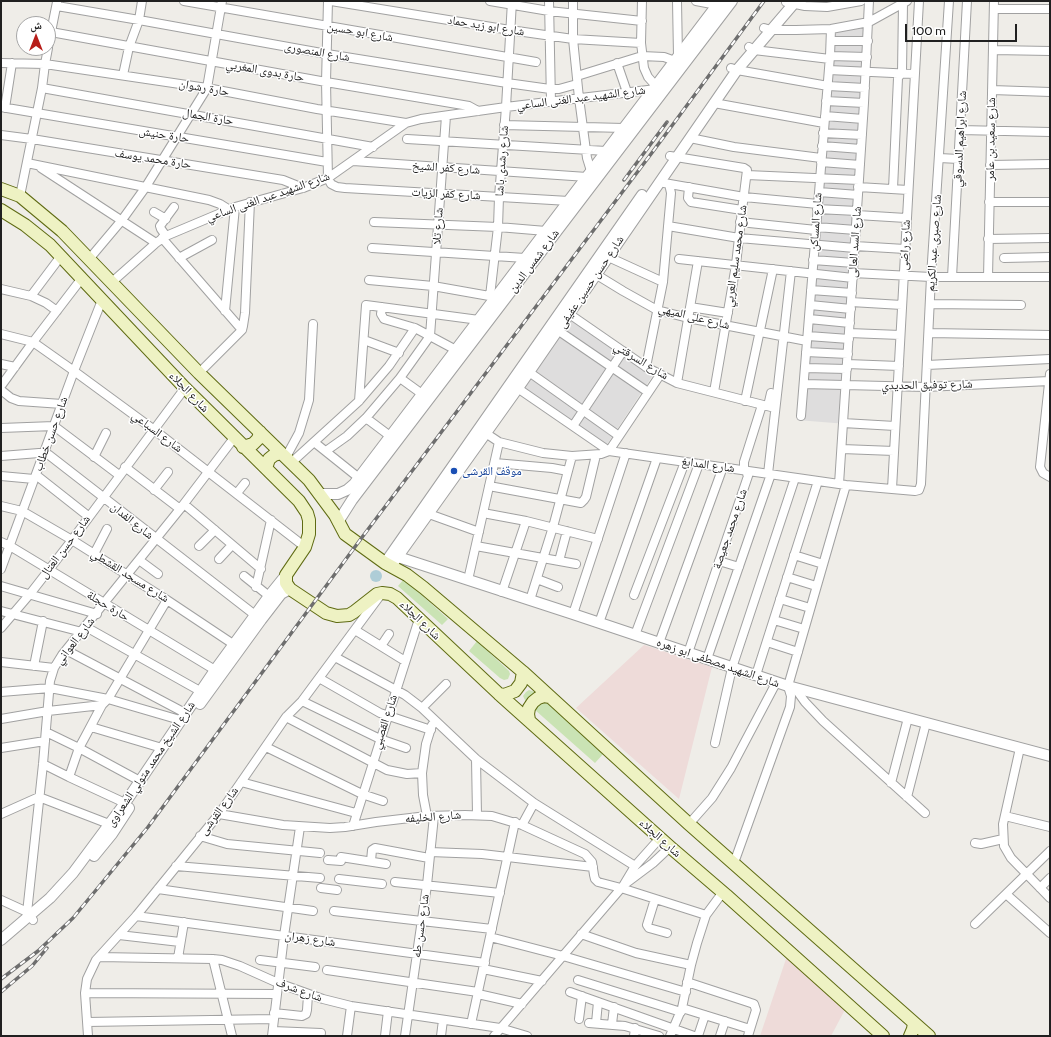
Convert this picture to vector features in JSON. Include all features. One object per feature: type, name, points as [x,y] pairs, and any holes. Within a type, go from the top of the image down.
[{"type":"main road","name":"شارع الجلاء","points":[[1,189],[20,196],[50,220],[90,258],[199,372],[309,480],[335,515],[345,534],[391,560],[406,575],[424,588],[523,672],[689,824],[929,1036]]},
{"type":"main road","name":"شارع الجلاء","points":[[1,210],[38,234],[61,256],[185,388],[299,501],[307,513],[309,520],[309,534],[305,547],[286,575]]},
{"type":"main road","points":[[243,447],[253,444],[258,439],[260,432]]},
{"type":"main road","points":[[266,468],[269,459],[274,454],[286,458]]},
{"type":"main road","points":[[286,575],[286,582],[290,589],[326,613],[338,616],[354,612],[377,594],[382,593]]},
{"type":"main road","name":"شارع الجلاء","points":[[382,593],[390,594],[397,598],[499,694],[670,848],[723,892],[883,1036]]},
{"type":"main road","points":[[499,694],[510,694],[519,688],[523,678],[523,672]]},
{"type":"main road","points":[[529,720],[529,708],[533,702],[544,696],[550,697]]},
{"type":"main road","points":[[910,1036],[914,1023]]},
{"type":"street","points":[[124,75],[130,47],[139,20],[142,1]]},
{"type":"street","name":"شارع ابو حسين","points":[[184,1],[221,4],[327,26],[536,62]]},
{"type":"street","points":[[328,178],[326,82],[327,26],[330,1]]},
{"type":"street","name":"شارع ابو زيد حماد","points":[[330,1],[573,39],[641,43]]},
{"type":"street","points":[[490,1],[512,3],[549,11],[642,20]]},
{"type":"street","points":[[549,1],[551,102]]},
{"type":"street","points":[[573,1],[573,39],[589,174]]},
{"type":"street","points":[[642,1],[642,56],[645,72],[658,88]]},
{"type":"street","points":[[677,1],[677,58]]},
{"type":"street","points":[[696,1],[719,3]]},
{"type":"street","name":"شارع شمس الدين","points":[[338,522],[352,500],[525,258],[624,128],[732,1]]},
{"type":"street","points":[[790,2],[805,6],[827,7],[861,1]]},
{"type":"street","name":"شارع السد العالى","points":[[791,687],[798,652],[823,564],[843,484],[843,423],[868,42],[869,1]]},
{"type":"street","name":"شارع راضى","points":[[892,489],[919,1]]},
{"type":"street","name":"شارع صبرى عبد الكريم","points":[[921,484],[931,277],[949,1]]},
{"type":"street","name":"شارع ابراهيم الدسوقي","points":[[952,277],[967,1]]},
{"type":"street","name":"شارع حسن حسين عفيفى","points":[[391,560],[566,312],[734,69],[790,2]]},
{"type":"street","points":[[768,29],[831,29],[869,22],[905,2]]},
{"type":"street","points":[[893,189],[898,78],[901,73],[905,2]]},
{"type":"street","name":"شارع رشدى باشا","points":[[497,298],[495,256],[498,227],[498,197],[506,107],[512,3]]},
{"type":"street","name":"شارع شمس الدين","points":[[320,494],[332,495],[344,492],[359,478],[658,88],[677,58],[719,3]]},
{"type":"street","points":[[54,16],[56,4]]},
{"type":"street","name":"شارع المنصورى","points":[[56,4],[327,54],[550,89],[559,89],[617,63],[642,56],[677,58]]},
{"type":"street","points":[[90,258],[122,220],[145,188],[207,88],[221,4]]},
{"type":"street","points":[[994,5],[1050,9]]},
{"type":"street","name":"شارع سعيد بن عامر","points":[[988,277],[994,5]]},
{"type":"street","name":"شارع المساكن","points":[[801,416],[828,86],[831,29]]},
{"type":"street","name":"حارة بدوى المغربي","points":[[56,33],[212,62],[469,106],[478,111]]},
{"type":"street","points":[[831,41],[868,42]]},
{"type":"street","points":[[751,48],[830,57],[867,57]]},
{"type":"street","points":[[993,50],[1050,51]]},
{"type":"street","points":[[20,196],[38,113],[46,56]]},
{"type":"street","name":"حارة رشوان","points":[[1,63],[45,64],[124,75],[207,88],[326,111],[406,123]]},
{"type":"street","points":[[3,107],[12,63]]},
{"type":"street","points":[[617,63],[627,92]]},
{"type":"street","points":[[734,69],[828,86],[865,88]]},
{"type":"street","name":"شارع حسن حسين عفيفى","points":[[604,255],[664,183],[673,156],[690,138],[714,103],[734,69]]},
{"type":"street","points":[[829,70],[914,74]]},
{"type":"street","name":"حارة الجمال","points":[[42,88],[373,146]]},
{"type":"street","name":"شارع الشهيد عبد الغنى الساعي","points":[[112,282],[161,239],[231,208],[303,188],[328,178],[406,123],[421,119],[506,107],[658,88]]},
{"type":"street","points":[[992,90],[1050,92]]},
{"type":"street","points":[[826,101],[864,103]]},
{"type":"street","points":[[714,103],[825,120],[863,119]]},
{"type":"street","name":"حارة حنيش","points":[[3,107],[76,121],[328,162]]},
{"type":"street","name":"شارع تلا","points":[[430,336],[446,116]]},
{"type":"street","points":[[504,125],[624,128]]},
{"type":"street","points":[[960,130],[1050,132]]},
{"type":"street","points":[[823,133],[862,135]]},
{"type":"street","name":"حارة محمد يوسف","points":[[1,135],[283,180],[303,188]]},
{"type":"street","points":[[690,138],[734,147],[860,165]]},
{"type":"street","points":[[406,139],[606,151]]},
{"type":"street","points":[[822,146],[861,149]]},
{"type":"street","points":[[673,156],[746,172],[820,178],[858,187],[908,190]]},
{"type":"street","points":[[939,158],[958,159]]},
{"type":"street","name":"شارع كفر الشيخ","points":[[353,161],[500,172],[589,174]]},
{"type":"street","points":[[27,163],[208,200],[231,208],[225,311]]},
{"type":"street","points":[[990,165],[1050,164]]},
{"type":"street","points":[[37,166],[122,220],[161,239],[242,330]]},
{"type":"street","name":"شارع محمد سليم العربي","points":[[714,392],[736,265],[746,172]]},
{"type":"street","name":"شارع كفر الزيات","points":[[328,178],[331,184],[337,187],[569,201]]},
{"type":"street","points":[[664,183],[744,197],[818,206],[857,213],[906,218]]},
{"type":"street","points":[[646,367],[663,282],[670,193],[664,183]]},
{"type":"street","points":[[689,187],[688,198],[691,202],[742,210]]},
{"type":"street","points":[[819,192],[858,187]]},
{"type":"street","points":[[199,372],[242,330],[246,314],[250,202]]},
{"type":"street","points":[[989,202],[1050,202]]},
{"type":"street","points":[[161,239],[160,228],[174,207]]},
{"type":"street","points":[[154,212],[166,219]]},
{"type":"street","points":[[374,222],[498,227],[546,231]]},
{"type":"street","points":[[740,222],[816,229],[856,230]]},
{"type":"street","points":[[668,226],[739,238],[815,245],[905,249]]},
{"type":"street","points":[[988,239],[1050,238]]},
{"type":"street","points":[[179,258],[212,240]]},
{"type":"street","points":[[372,248],[525,258]]},
{"type":"street","points":[[604,255],[663,282]]},
{"type":"street","points":[[31,296],[61,256]]},
{"type":"street","points":[[1004,258],[1050,257]]},
{"type":"street","points":[[679,259],[812,273],[853,275],[931,277],[1050,277]]},
{"type":"street","points":[[813,260],[854,262]]},
{"type":"street","points":[[677,383],[698,261]]},
{"type":"street","points":[[746,401],[773,269]]},
{"type":"street","points":[[768,407],[784,336],[791,271]]},
{"type":"street","name":"شارع على الميهي","points":[[593,272],[623,291],[658,310],[726,326],[807,339],[900,335]]},
{"type":"street","points":[[1,386],[82,278]]},
{"type":"street","points":[[369,280],[433,286],[497,298]]},
{"type":"street","points":[[1,289],[31,296],[46,303],[57,311]]},
{"type":"street","points":[[811,290],[851,301]]},
{"type":"street","name":"شارع حسن خطاب","points":[[1,569],[74,371],[102,300]]},
{"type":"street","points":[[810,305],[851,301],[902,305]]},
{"type":"street","points":[[930,304],[1021,305]]},
{"type":"street","points":[[359,401],[366,305],[479,320]]},
{"type":"street","points":[[382,307],[384,319],[415,328],[456,350]]},
{"type":"street","points":[[690,307],[728,313]]},
{"type":"street","name":"شارع السرقتي","points":[[566,312],[646,367],[677,383],[768,407]]},
{"type":"street","points":[[809,319],[850,323]]},
{"type":"street","points":[[286,458],[303,424],[309,400],[314,324]]},
{"type":"street","points":[[286,458],[314,442],[359,401],[399,353],[415,328]]},
{"type":"street","points":[[554,328],[648,392]]},
{"type":"street","name":"شارع حسن حسين عفيفى","points":[[514,386],[529,372],[554,328]]},
{"type":"street","points":[[928,333],[1050,335]]},
{"type":"street","name":"شارع السباعي","points":[[1,334],[33,342],[154,429],[305,547]]},
{"type":"street","points":[[326,451],[347,436],[366,418],[400,378],[430,336]]},
{"type":"street","points":[[364,340],[399,353]]},
{"type":"street","points":[[574,426],[623,351]]},
{"type":"street","points":[[806,352],[848,354]]},
{"type":"street","points":[[927,365],[1050,359]]},
{"type":"street","points":[[1,364],[15,367]]},
{"type":"street","points":[[805,368],[898,366]]},
{"type":"street","points":[[529,372],[619,436]]},
{"type":"street","points":[[482,431],[500,442],[542,453],[572,456],[596,455],[609,451],[660,375]]},
{"type":"street","points":[[400,378],[422,394]]},
{"type":"street","points":[[1050,378],[1040,467],[1043,473],[1050,477]]},
{"type":"street","name":"شارع توفيق الحديدي","points":[[804,384],[926,387],[1050,378]]},
{"type":"street","name":"شارع المدابغ","points":[[514,386],[609,451],[843,484],[915,491],[919,490],[921,484]]},
{"type":"street","name":"شارع حسن العتال","points":[[1,628],[30,594],[72,540],[88,516],[185,388]]},
{"type":"street","points":[[1,390],[11,398],[19,401],[62,404]]},
{"type":"street","points":[[708,659],[769,474],[768,407],[771,393]]},
{"type":"street","name":"شارع محمد جعيصة","points":[[688,653],[748,476],[745,470],[744,462],[768,407]]},
{"type":"street","points":[[366,418],[390,436]]},
{"type":"street","points":[[843,423],[895,426]]},
{"type":"street","points":[[1,428],[54,426],[119,476]]},
{"type":"street","name":"شارع حسن حسين عفيفى","points":[[391,560],[429,514],[482,431]]},
{"type":"street","points":[[94,456],[106,433]]},
{"type":"street","name":"شارع العواني","points":[[30,916],[39,797],[44,764],[50,688],[54,668],[66,650],[97,614],[182,507],[234,438]]},
{"type":"street","points":[[314,442],[359,478]]},
{"type":"street","points":[[468,580],[500,442]]},
{"type":"street","points":[[842,449],[894,451]]},
{"type":"street","points":[[1,456],[44,453]]},
{"type":"street","name":"شارع الفدان","points":[[44,453],[49,455],[255,615]]},
{"type":"street","points":[[573,614],[626,453]]},
{"type":"street","points":[[489,486],[578,503],[583,502],[586,499],[596,455]]},
{"type":"street","points":[[530,600],[553,527],[572,456]]},
{"type":"street","points":[[599,623],[658,458]]},
{"type":"street","points":[[634,595],[685,462]]},
{"type":"street","points":[[495,463],[544,467],[568,471]]},
{"type":"street","points":[[634,635],[699,464]]},
{"type":"street","points":[[125,467],[154,490],[215,530],[261,569]]},
{"type":"street","points":[[659,643],[723,467]]},
{"type":"street","points":[[154,490],[168,472]]},
{"type":"street","points":[[1,476],[35,477],[88,516]]},
{"type":"street","points":[[715,743],[732,668],[795,478]]},
{"type":"street","points":[[756,675],[818,481]]},
{"type":"street","points":[[237,493],[245,483]]},
{"type":"street","name":"شارع مسجد القشطي","points":[[1,506],[22,511],[72,540],[233,644]]},
{"type":"street","points":[[483,513],[553,527],[598,539]]},
{"type":"street","points":[[429,514],[479,532]]},
{"type":"street","points":[[256,586],[271,520]]},
{"type":"street","points":[[502,592],[526,521]]},
{"type":"street","points":[[94,554],[107,529]]},
{"type":"street","points":[[199,546],[215,530]]},
{"type":"street","points":[[559,561],[567,531]]},
{"type":"street","name":"حارة حجلة","points":[[1,542],[215,670]]},
{"type":"street","points":[[219,560],[232,545]]},
{"type":"street","points":[[476,546],[576,564]]},
{"type":"street","points":[[794,556],[823,564]]},
{"type":"street","points":[[139,560],[158,574]]},
{"type":"street","name":"شارع الشهيد مصطفى ابو زهره","points":[[391,560],[468,580],[756,675],[776,683],[1050,756]]},
{"type":"street","points":[[719,561],[739,566]]},
{"type":"street","name":"شارع الشيخ محمد متولي الشعراوى","points":[[1,947],[74,872],[125,803],[233,644],[286,575]]},
{"type":"street","points":[[244,576],[269,596]]},
{"type":"street","points":[[787,578],[816,586]]},
{"type":"street","points":[[537,579],[558,587]]},
{"type":"street","points":[[1,586],[97,614]]},
{"type":"street","name":"شارع الشيخ محمد متولي الشعراوى","points":[[1,940],[5,931],[30,916],[66,889],[112,834],[190,717],[239,648],[281,594],[290,589]]},
{"type":"street","name":"شارع القرشى","points":[[88,1036],[85,993],[90,969],[136,916],[219,814],[286,717],[302,701],[320,678],[382,593]]},
{"type":"street","points":[[780,599],[810,608]]},
{"type":"street","points":[[69,777],[79,748],[167,600]]},
{"type":"street","points":[[1,611],[84,630],[134,654],[200,691]]},
{"type":"street","name":"شارع القصبي","points":[[353,826],[418,619]]},
{"type":"street","points":[[774,620],[804,629]]},
{"type":"street","points":[[34,666],[43,621]]},
{"type":"street","points":[[356,630],[405,661]]},
{"type":"street","points":[[381,646],[389,634]]},
{"type":"street","points":[[767,642],[798,652]]},
{"type":"street","points":[[66,650],[120,678],[183,716]]},
{"type":"street","points":[[335,657],[410,698],[476,759],[534,803],[635,866]]},
{"type":"street","points":[[1,662],[54,668]]},
{"type":"street","points":[[320,678],[372,709],[388,716],[431,730]]},
{"type":"street","points":[[689,824],[712,798],[731,768],[776,683]]},
{"type":"street","points":[[422,708],[446,684]]},
{"type":"street","points":[[791,687],[823,721],[925,813]]},
{"type":"street","points":[[734,863],[790,707],[791,687]]},
{"type":"street","points":[[1,692],[50,688],[105,702],[183,716]]},
{"type":"street","points":[[302,701],[380,739],[406,748]]},
{"type":"street","points":[[1,719],[105,702]]},
{"type":"street","points":[[286,717],[379,766],[394,772],[407,774],[422,773]]},
{"type":"street","points":[[892,783],[908,718]]},
{"type":"street","name":"شارع حسن طه","points":[[405,1036],[418,953],[430,855],[430,816],[423,795],[422,773],[426,744],[434,721]]},
{"type":"street","points":[[907,797],[926,723]]},
{"type":"street","points":[[91,727],[162,748]]},
{"type":"street","points":[[46,732],[140,781]]},
{"type":"street","points":[[1,748],[45,741]]},
{"type":"street","points":[[266,747],[362,794],[382,802]]},
{"type":"street","points":[[1020,748],[1005,816],[1003,839],[1007,852],[1050,898]]},
{"type":"street","points":[[476,759],[477,815]]},
{"type":"street","points":[[44,764],[125,803]]},
{"type":"street","points":[[241,782],[356,813]]},
{"type":"street","points":[[1,814],[39,797],[109,824]]},
{"type":"street","points":[[471,1024],[508,856],[519,823],[534,803]]},
{"type":"street","name":"شارع الخليفه","points":[[219,814],[300,827],[345,827],[430,816],[492,816],[519,823],[585,854],[592,862],[595,879],[598,882],[622,887]]},
{"type":"street","points":[[1005,816],[1050,827]]},
{"type":"street","points":[[300,827],[280,963],[272,1033],[321,1033]]},
{"type":"street","points":[[200,836],[227,844],[296,852],[320,853]]},
{"type":"street","points":[[494,1036],[622,887],[635,866],[660,838]]},
{"type":"street","points":[[975,843],[981,844],[1003,839]]},
{"type":"street","points":[[371,861],[372,850],[375,848],[430,855],[482,854],[508,856],[593,867]]},
{"type":"street","points":[[622,887],[670,848]]},
{"type":"street","points":[[975,924],[1050,851]]},
{"type":"street","points":[[328,860],[341,859],[371,861],[386,864]]},
{"type":"street","points":[[176,866],[320,878]]},
{"type":"street","points":[[1040,888],[1050,878]]},
{"type":"street","points":[[339,879],[382,884]]},
{"type":"street","points":[[395,882],[500,893]]},
{"type":"street","points":[[622,887],[706,916]]},
{"type":"street","points":[[321,888],[337,890]]},
{"type":"street","points":[[158,889],[313,911]]},
{"type":"street","points":[[671,1032],[681,1010],[691,965],[706,916],[723,892]]},
{"type":"street","points":[[1006,894],[1050,934]]},
{"type":"street","points":[[655,899],[647,925],[649,928],[667,933]]},
{"type":"street","points":[[1,900],[30,916]]},
{"type":"street","points":[[334,911],[422,920],[491,933],[686,992]]},
{"type":"street","name":"شارع زهران","points":[[136,916],[418,953],[484,966],[542,981]]},
{"type":"street","points":[[178,958],[184,922]]},
{"type":"street","points":[[581,934],[636,953],[691,965]]},
{"type":"street","points":[[119,935],[180,942]]},
{"type":"street","name":"شارع شرف","points":[[99,957],[213,959],[240,966],[308,995],[351,1006],[500,1028],[522,1035]]},
{"type":"street","points":[[213,959],[232,1036]]},
{"type":"street","points":[[260,960],[315,967]]},
{"type":"street","points":[[327,970],[478,993],[522,1004]]},
{"type":"street","points":[[578,980],[681,1010],[725,1021],[749,1033],[756,1010],[754,1004],[687,982]]},
{"type":"street","points":[[570,992],[614,1007],[671,1032],[694,1036]]},
{"type":"street","points":[[85,993],[277,994]]},
{"type":"street","points":[[86,1022],[228,1020],[274,1016],[302,1016],[306,1014],[308,995]]},
{"type":"street","points":[[579,1019],[582,996]]},
{"type":"street","points":[[598,1002],[593,1023],[612,1024],[635,1032],[659,1036]]},
{"type":"street","points":[[347,1036],[351,1006]]},
{"type":"street","points":[[612,1024],[614,1007]]},
{"type":"street","points":[[385,1036],[388,1011]]},
{"type":"street","points":[[698,1036],[705,1015]]},
{"type":"street","points":[[441,1036],[443,1020]]},
{"type":"street","points":[[720,1036],[725,1021]]},
{"type":"shaded area","points":[[871,27],[847,424],[797,420],[817,230],[831,28]]},
{"type":"shaded area","points":[[565,314],[653,375],[606,446],[516,385]]},
{"type":"shaded area","points":[[644,645],[712,667],[679,799],[576,708]]},
{"type":"shaded area","points":[[789,950],[848,1004],[831,1036],[760,1036]]},
{"type":"green space","points":[[404,579],[448,619],[442,625],[398,586]]},
{"type":"green space","points":[[477,641],[509,671],[510,674],[508,679],[504,680],[500,678],[469,651]]},
{"type":"green space","points":[[529,690],[535,692],[604,753],[595,763],[526,702],[523,696]]},
{"type":"water","points":[[374,570],[378,570],[382,576],[378,582],[374,582],[370,578],[370,574]]},
{"type":"railway","points":[[1,979],[38,951],[73,918],[148,827],[363,536],[654,150],[764,1]]},
{"type":"railway","points":[[624,180],[667,122]]},
{"type":"railway","points":[[1,992],[32,966],[47,948]]},
{"type":"place","name":"موقف القرشى","points":[[454,471]]}]
